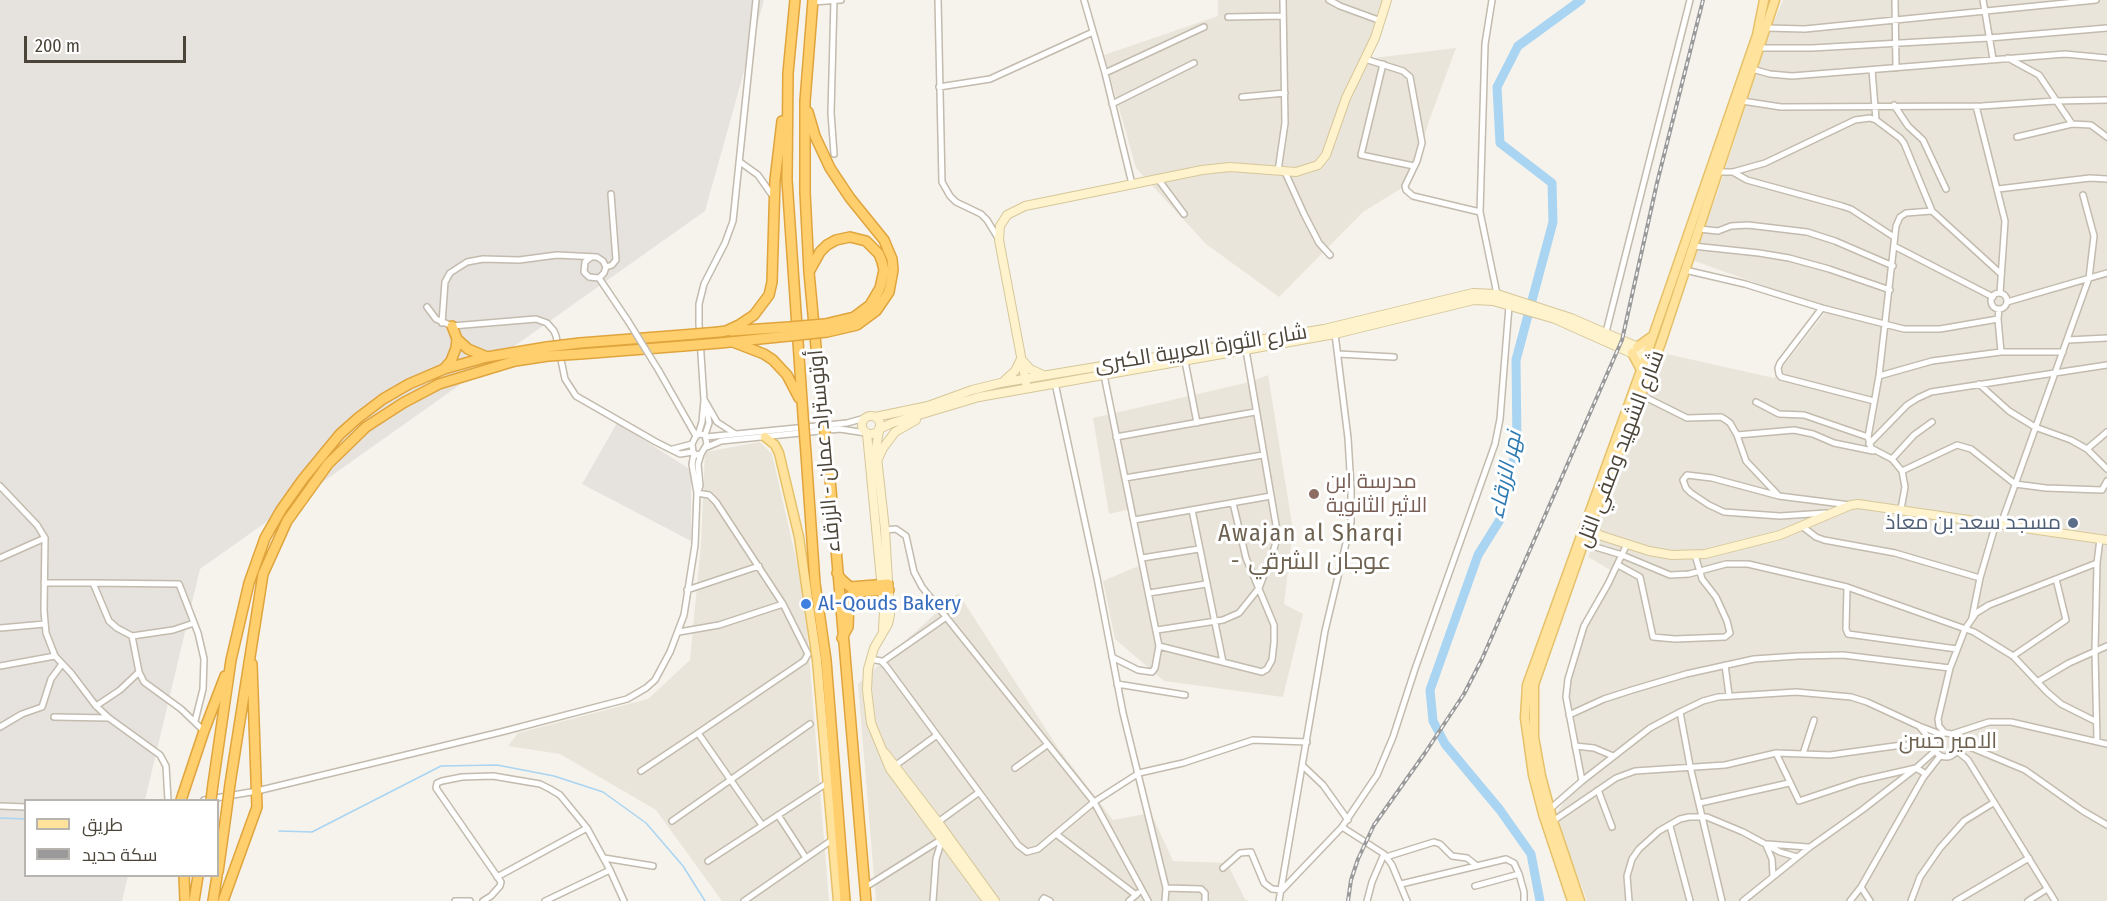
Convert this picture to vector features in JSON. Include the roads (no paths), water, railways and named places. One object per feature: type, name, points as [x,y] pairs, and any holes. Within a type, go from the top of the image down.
[{"type":"highway","name":"أوتوستراد عمان - الزرقاء","points":[[795,0],[790,44],[788,101],[788,202],[806,454],[810,584],[826,660],[843,901]]},
{"type":"highway","name":"أوتوستراد عمان - الزرقاء","points":[[812,1],[805,101],[805,182],[809,272],[828,455],[842,638],[860,785],[866,901]]},
{"type":"highway","points":[[722,331],[754,315],[769,295],[772,282],[774,200],[781,131],[788,101]]},
{"type":"highway","points":[[211,799],[231,660],[243,603],[256,560],[280,510],[303,479],[340,434],[383,399],[409,384],[444,369],[486,357],[548,352],[580,354],[733,342],[789,332],[857,325],[876,311],[889,292],[893,270],[892,259],[884,240],[850,198],[830,168],[815,136],[805,101]]},
{"type":"highway","points":[[809,272],[819,252],[827,245],[842,238],[857,238],[866,241],[879,254],[882,262],[884,270],[880,288],[870,305],[854,317],[826,328]]},
{"type":"highway","points":[[452,326],[457,339],[468,349],[486,357]]},
{"type":"highway","points":[[219,861],[263,574],[286,521],[328,464],[352,439],[403,403],[439,384],[580,343],[722,331],[789,332]]},
{"type":"highway","points":[[444,369],[455,352],[457,339]]},
{"type":"highway","points":[[733,342],[772,360],[787,375],[801,401]]},
{"type":"highway","points":[[836,571],[850,587],[885,587]]},
{"type":"highway","points":[[842,638],[848,627],[851,595],[885,587]]},
{"type":"highway","points":[[223,901],[256,811],[250,647]]},
{"type":"highway","points":[[182,799],[231,660]]},
{"type":"highway","points":[[184,877],[185,901]]},
{"type":"highway","points":[[194,901],[198,877]]},
{"type":"highway","points":[[213,901],[217,877]]},
{"type":"main road","points":[[1026,383],[999,240],[1000,226],[1007,215],[1025,206],[1202,170],[1230,167],[1282,171],[1305,170],[1322,161],[1346,98],[1381,21],[1387,0]]},
{"type":"main road","name":"شارع الشهيد وصفي التل","points":[[1572,901],[1543,814],[1533,775],[1526,726],[1525,694],[1530,673],[1641,370],[1651,357],[1653,334],[1757,35],[1764,0]]},
{"type":"main road","name":"شارع الشهيد وصفي التل","points":[[1580,901],[1553,821],[1541,776],[1534,737],[1534,685],[1590,525],[1641,395],[1651,357],[1685,270],[1775,0]]},
{"type":"main road","name":"شارع الثورة العربية الكبرى","points":[[879,430],[892,423],[1048,375],[1340,326],[1465,294],[1497,294],[1525,306]]},
{"type":"main road","name":"شارع الثورة العربية الكبرى","points":[[875,417],[928,406],[972,390],[1000,383],[1055,383],[1185,361],[1335,334],[1464,301],[1493,301],[1509,306],[1525,306]]},
{"type":"main road","points":[[1525,306],[1606,332],[1635,350],[1641,370]]},
{"type":"main road","points":[[1543,312],[1651,357]]},
{"type":"main road","points":[[1635,350],[1653,334]]},
{"type":"main road","points":[[1021,358],[1034,372],[1048,375]]},
{"type":"main road","points":[[1000,383],[1012,375],[1021,358]]},
{"type":"main road","points":[[877,460],[895,432],[930,413]]},
{"type":"main road","points":[[885,587],[867,434],[861,425],[865,418],[870,416],[879,421],[876,442],[885,530],[885,587],[885,611],[883,632],[870,659],[867,678],[871,723],[890,770],[987,901]]},
{"type":"main road","points":[[867,434],[879,430]]},
{"type":"main road","points":[[765,437],[775,445],[781,458],[810,584],[832,840],[843,901]]},
{"type":"main road","points":[[1590,525],[1599,535],[1627,544],[1660,553],[1695,555],[1751,544],[1803,527],[1851,505],[1867,504],[2104,539]]},
{"type":"main road","points":[[884,752],[896,765],[995,901]]},
{"type":"street","points":[[214,799],[501,732],[627,699],[655,680],[679,632],[696,536],[697,493],[692,464],[692,444],[702,422],[704,400],[699,304],[704,284],[731,228],[756,0]]},
{"type":"street","points":[[812,1],[836,0],[831,102],[834,154]]},
{"type":"street","points":[[938,0],[942,182],[956,202],[987,219],[999,240]]},
{"type":"street","points":[[1084,0],[1105,73],[1132,184]]},
{"type":"street","points":[[1283,0],[1285,123],[1282,171],[1320,243],[1330,255]]},
{"type":"street","points":[[1329,0],[1381,21]]},
{"type":"street","points":[[1492,0],[1485,44],[1479,212],[1497,294]]},
{"type":"street","points":[[1606,332],[1690,0]]},
{"type":"street","points":[[1895,0],[1896,69]]},
{"type":"street","points":[[1983,0],[1993,59]]},
{"type":"street","points":[[1767,28],[1805,29],[2096,0]]},
{"type":"street","points":[[1228,17],[1282,16]]},
{"type":"street","points":[[1105,73],[1204,27]]},
{"type":"street","points":[[1760,48],[1805,48],[1989,38],[2107,28]]},
{"type":"street","points":[[939,87],[990,79],[1093,32]]},
{"type":"street","points":[[1752,69],[1782,76],[1896,69],[2065,54],[2107,58]]},
{"type":"street","points":[[2008,58],[2039,75],[2072,124]]},
{"type":"street","points":[[1365,59],[1403,71],[1411,80],[1415,114],[1422,138],[1414,166],[1405,186],[1408,194],[1479,212]]},
{"type":"street","points":[[1112,104],[1194,63]]},
{"type":"street","points":[[1383,64],[1361,154],[1414,166]]},
{"type":"street","points":[[1872,70],[1876,120]]},
{"type":"street","points":[[1242,97],[1285,93]]},
{"type":"street","points":[[1742,101],[1781,107],[1976,106],[2107,100]]},
{"type":"street","points":[[1894,105],[1908,126],[1923,140],[1946,189]]},
{"type":"street","points":[[1976,106],[2005,221],[2000,293]]},
{"type":"street","points":[[1718,172],[1733,172],[1766,163],[1855,120],[1870,118],[1876,120],[1904,143],[1932,211],[2000,273]]},
{"type":"street","points":[[2017,137],[2072,124],[2091,125],[2107,137]]},
{"type":"street","points":[[740,162],[758,175],[774,200]]},
{"type":"street","points":[[1733,172],[1747,180],[1851,209],[1894,237]]},
{"type":"street","points":[[1158,178],[1184,214]]},
{"type":"street","points":[[1998,189],[2090,178],[2107,179]]},
{"type":"street","points":[[606,267],[612,266],[616,260],[611,194]]},
{"type":"street","points":[[1972,619],[1980,578],[2089,278],[2094,236],[2083,195]]},
{"type":"street","points":[[1875,451],[1869,444],[1868,436],[1879,376],[1896,226],[1900,217],[1906,213],[1932,211]]},
{"type":"street","points":[[1699,229],[1715,231],[1731,226],[1748,225],[1807,232],[1835,241],[1893,266]]},
{"type":"street","points":[[1693,246],[1790,258],[1829,268],[1890,290]]},
{"type":"street","points":[[1894,246],[1993,297]]},
{"type":"street","points":[[442,323],[445,282],[450,273],[467,262],[483,259],[519,260],[557,255],[600,258],[606,267]]},
{"type":"street","points":[[591,258],[585,262],[584,272],[589,277],[599,278]]},
{"type":"street","points":[[599,278],[606,267]]},
{"type":"street","points":[[1685,270],[1904,329],[1925,330],[1998,319]]},
{"type":"street","points":[[1999,309],[2006,306],[2007,302],[2107,273]]},
{"type":"street","points":[[599,278],[628,321],[697,436]]},
{"type":"street","points":[[1993,297],[2000,293]]},
{"type":"street","points":[[2000,293],[2005,296],[2007,302]]},
{"type":"street","points":[[1993,297],[1992,303],[1999,309]]},
{"type":"street","points":[[1282,890],[1348,820],[1367,793],[1386,757],[1495,444],[1500,419],[1509,306]]},
{"type":"street","points":[[426,307],[442,323],[452,326],[536,319],[547,323],[556,336],[565,379],[576,396],[656,442],[683,454],[701,454]]},
{"type":"street","points":[[1822,308],[1780,363],[1779,374],[1781,377],[1874,401]]},
{"type":"street","points":[[1999,309],[2001,352]]},
{"type":"street","points":[[1279,901],[1325,631],[1351,522],[1348,438],[1335,334]]},
{"type":"street","points":[[2068,340],[2107,338]]},
{"type":"street","points":[[1157,630],[1230,618],[1239,612],[1259,588],[1277,538],[1246,350]]},
{"type":"street","points":[[1879,376],[1932,362],[2001,352],[2063,352]]},
{"type":"street","points":[[1338,354],[1395,357]]},
{"type":"street","points":[[1185,361],[1197,423]]},
{"type":"street","points":[[1869,444],[1895,416],[1918,398],[1931,392],[2107,365]]},
{"type":"street","points":[[1104,375],[1159,646],[1155,668],[1152,672],[1138,670],[1112,657]]},
{"type":"street","points":[[1055,383],[1095,568],[1117,684],[1166,888],[1165,901]]},
{"type":"street","points":[[1979,384],[2009,411],[2035,427],[2071,440],[2087,449],[2107,469]]},
{"type":"street","points":[[1641,395],[1687,418],[1720,417],[1726,420],[1737,435],[1746,461],[1779,496]]},
{"type":"street","points":[[704,400],[717,422],[736,433]]},
{"type":"street","points":[[704,400],[709,418],[707,447]]},
{"type":"street","points":[[1756,402],[1779,414],[1804,415],[1868,436]]},
{"type":"street","points":[[1116,437],[1256,412]]},
{"type":"street","points":[[697,436],[847,423],[865,418]]},
{"type":"street","points":[[1892,459],[1914,435],[1932,422]]},
{"type":"street","points":[[697,493],[700,486],[698,464],[701,454],[716,442],[845,429],[867,434]]},
{"type":"street","points":[[1737,435],[1794,430],[1813,434],[1834,443],[1875,451],[1892,459],[1902,471],[1905,487],[1901,509]]},
{"type":"street","points":[[2087,449],[2107,432]]},
{"type":"street","points":[[673,449],[692,444]]},
{"type":"street","points":[[1902,471],[1953,446],[1961,446],[1971,449],[2015,484],[2046,488],[2102,490],[2107,481]]},
{"type":"street","points":[[1125,478],[1263,455]]},
{"type":"street","points":[[1833,513],[1780,516],[1724,512],[1709,506],[1692,493],[1686,488],[1683,480],[1687,475],[1712,478],[1779,496],[1851,505]]},
{"type":"street","points":[[0,486],[38,525],[45,538],[45,624],[55,656],[96,706],[160,755],[166,766],[168,799]]},
{"type":"street","points":[[641,771],[807,658],[805,646],[783,604],[759,566],[712,498],[704,493],[697,493]]},
{"type":"street","points":[[1134,520],[1271,496]]},
{"type":"street","points":[[1159,646],[1262,672],[1270,666],[1274,631],[1272,618],[1246,558],[1233,503]]},
{"type":"street","points":[[1192,510],[1223,662]]},
{"type":"street","points":[[1803,527],[1824,540],[1895,553],[1980,578]]},
{"type":"street","points":[[885,530],[896,529],[906,536],[918,581],[945,618],[1094,802],[1148,901]]},
{"type":"street","points":[[0,558],[45,538]]},
{"type":"street","points":[[2097,741],[2095,651],[2097,563],[2104,539]]},
{"type":"street","points":[[1582,781],[1566,692],[1575,651],[1584,626],[1627,544]]},
{"type":"street","points":[[1582,547],[1589,545],[1622,555],[1670,574],[1689,574],[1726,564],[1748,564],[1847,587],[1965,628],[2013,656],[2061,704],[2096,720]]},
{"type":"street","points":[[1142,558],[1199,549]]},
{"type":"street","points":[[1618,565],[1640,577],[1653,637],[1675,639],[1725,637],[1730,633],[1727,621],[1716,597],[1699,571],[1695,555]]},
{"type":"street","points":[[1942,733],[1938,720],[1950,668],[1965,628],[1976,613],[1989,605],[2097,563]]},
{"type":"street","points":[[687,590],[759,566]]},
{"type":"street","points":[[2013,656],[2066,620],[2056,579]]},
{"type":"street","points":[[44,583],[179,584],[202,647],[203,689],[195,721]]},
{"type":"street","points":[[93,583],[109,621],[132,636],[172,630],[194,623]]},
{"type":"street","points":[[1149,593],[1206,584]]},
{"type":"street","points":[[1847,587],[1846,630],[1848,634],[1957,649]]},
{"type":"street","points":[[679,632],[719,625],[783,604]]},
{"type":"street","points":[[882,662],[945,618]]},
{"type":"street","points":[[0,628],[45,624]]},
{"type":"street","points":[[132,636],[139,672],[146,684],[195,721],[204,731]]},
{"type":"street","points":[[2037,682],[2069,663],[2107,646]]},
{"type":"street","points":[[1569,715],[1604,699],[1632,690],[1725,665],[1774,657],[1843,655],[1950,668]]},
{"type":"street","points":[[0,666],[55,656]]},
{"type":"street","points":[[870,659],[882,662],[978,793],[1024,851],[1034,851],[1094,802],[1139,773],[1183,763],[1252,740],[1306,742]]},
{"type":"street","points":[[0,728],[13,719],[42,707],[51,679],[62,664]]},
{"type":"street","points":[[1725,665],[1729,695]]},
{"type":"street","points":[[96,706],[120,690],[139,672]]},
{"type":"street","points":[[1117,684],[1185,695]]},
{"type":"street","points":[[1550,809],[1650,728],[1703,701],[1729,695],[1796,692],[1851,697],[1880,707],[1919,726],[1942,733],[1952,734],[1976,725],[2001,721],[2107,744]]},
{"type":"street","points":[[1680,712],[1690,766],[1722,901]]},
{"type":"street","points":[[54,717],[109,718]]},
{"type":"street","points":[[1803,754],[1814,720]]},
{"type":"street","points":[[672,821],[810,724]]},
{"type":"street","points":[[1919,726],[1940,756],[1947,757],[1957,751]]},
{"type":"street","points":[[698,733],[762,825]]},
{"type":"street","points":[[1743,901],[1810,847],[1916,768],[1934,747],[1942,733]]},
{"type":"street","points":[[1952,734],[1958,742],[2025,770],[2107,825]]},
{"type":"street","points":[[896,765],[937,735]]},
{"type":"street","points":[[1957,751],[1958,742]]},
{"type":"street","points":[[1015,768],[1047,745]]},
{"type":"street","points":[[1553,821],[1616,778],[1630,772],[1725,765],[1776,753],[1830,755],[1902,745],[1934,747]]},
{"type":"street","points":[[1575,746],[1594,748],[1613,756]]},
{"type":"street","points":[[1957,751],[1968,760],[2055,901]]},
{"type":"street","points":[[1776,753],[1797,800],[1800,801],[1859,782],[1916,768],[1926,774]]},
{"type":"street","points":[[1850,901],[1861,887],[1926,774],[1940,756]]},
{"type":"street","points":[[1303,766],[1323,785],[1348,820]]},
{"type":"street","points":[[484,901],[500,886],[501,882],[436,788],[439,782],[462,777],[493,776],[540,784],[560,795],[587,828],[624,901]]},
{"type":"street","points":[[708,861],[827,783]]},
{"type":"street","points":[[1700,803],[1790,783]]},
{"type":"street","points":[[1598,790],[1612,826]]},
{"type":"street","points":[[938,822],[978,793]]},
{"type":"street","points":[[1911,901],[1920,877],[1940,848],[1964,821],[1993,803]]},
{"type":"street","points":[[0,806],[24,807]]},
{"type":"street","points":[[778,815],[806,858]]},
{"type":"street","points":[[1629,901],[1627,876],[1632,859],[1645,843],[1680,819],[1703,816],[1743,832],[1780,852],[1797,857]]},
{"type":"street","points":[[1670,826],[1690,901]]},
{"type":"street","points":[[1342,827],[1385,855],[1401,884],[1407,901]]},
{"type":"street","points":[[497,876],[587,828]]},
{"type":"street","points":[[1056,834],[1136,896]]},
{"type":"street","points":[[864,888],[942,839]]},
{"type":"street","points":[[933,901],[937,855],[942,839]]},
{"type":"street","points":[[744,901],[832,840]]},
{"type":"street","points":[[1367,901],[1374,875],[1385,855],[1434,842],[1440,844],[1452,856],[1467,858],[1477,866]]},
{"type":"street","points":[[1765,844],[1810,847]]},
{"type":"street","points":[[1765,844],[1773,859],[1773,876]]},
{"type":"street","points":[[1223,868],[1240,853],[1251,852],[1264,883],[1272,889],[1282,890]]},
{"type":"street","points":[[604,858],[652,866]]},
{"type":"street","points":[[1956,901],[2029,858]]},
{"type":"street","points":[[1401,884],[1510,860],[1514,862],[1520,874],[1524,901]]},
{"type":"street","points":[[545,901],[610,870]]},
{"type":"street","points":[[1475,886],[1520,874]]},
{"type":"street","points":[[1861,887],[1870,901]]},
{"type":"street","points":[[1166,888],[1201,889],[1205,893],[1205,901]]},
{"type":"street","points":[[2028,901],[2047,889]]},
{"type":"street","points":[[1129,901],[1142,891]]},
{"type":"street","points":[[1042,901],[1044,898],[1050,901]]},
{"type":"street","points":[[454,901],[470,901]]},
{"type":"waterway","name":"نهر الزرقاء","points":[[1540,901],[1531,854],[1500,810],[1445,744],[1433,721],[1430,690],[1478,555],[1501,518],[1517,444],[1516,360],[1553,222],[1552,183],[1500,143],[1497,87],[1518,46],[1581,0]]},
{"type":"waterway","points":[[279,831],[312,832],[441,766],[497,765],[554,776],[603,792],[646,823],[683,866],[705,901]]},
{"type":"waterway","points":[[0,818],[24,819]]},
{"type":"railway","points":[[1348,901],[1351,880],[1358,859],[1374,825],[1464,694],[1482,659],[1622,340],[1657,183],[1703,0]]},
{"type":"place","name":"مدرسة ابن الاثير الثانوية","points":[[1314,494]]},
{"type":"place","name":"مسجد سعد بن معاذ","points":[[2073,523]]},
{"type":"place","name":"Al-Qouds Bakery","points":[[806,604]]},
{"type":"district","name":"Awajan al Sharqi - عوجان الشرقي","points":[[1311,548]]},
{"type":"district","name":"الامير حسن","points":[[1948,742]]}]
